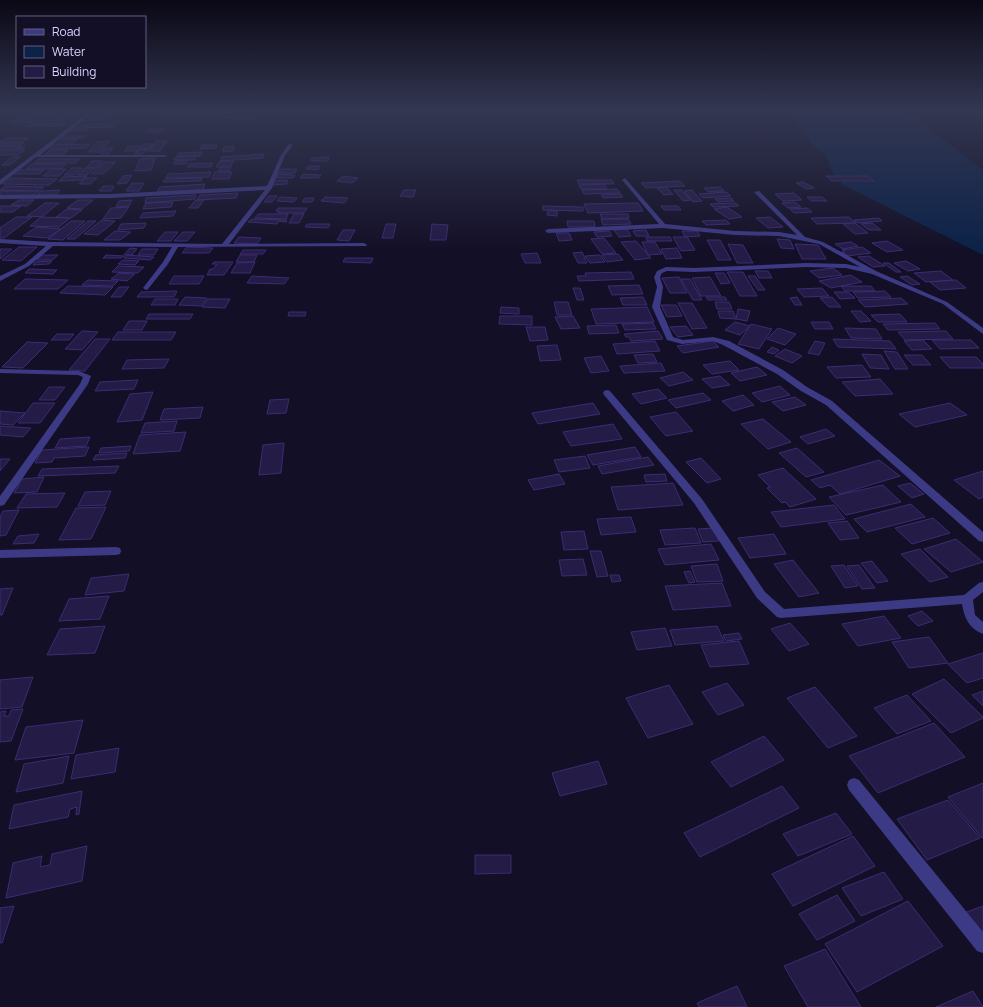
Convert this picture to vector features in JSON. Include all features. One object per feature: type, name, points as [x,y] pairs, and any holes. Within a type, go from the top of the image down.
[{"type":"street","points":[[0,183],[32,157]]},
{"type":"street","points":[[224,246],[269,188],[282,157]]},
{"type":"street","points":[[625,180],[663,226]]},
{"type":"street","points":[[0,197],[111,196],[269,188]]},
{"type":"street","points":[[757,192],[803,238]]},
{"type":"street","points":[[548,231],[663,226],[735,233],[779,234],[803,238],[821,243],[874,272],[945,303],[983,332]]},
{"type":"street","points":[[0,241],[51,244],[364,246]]},
{"type":"street","points":[[0,279],[27,265],[51,244]]},
{"type":"street","points":[[146,288],[166,263],[176,245]]},
{"type":"street","points":[[874,272],[846,266],[806,265],[694,270],[666,269],[659,272],[657,277],[660,287],[656,307],[670,338],[682,342],[713,339],[726,343],[780,372],[804,389],[829,403],[983,538]]},
{"type":"street","points":[[0,371],[79,372],[87,376],[84,384],[0,503]]},
{"type":"street","points":[[608,392],[698,501],[761,595],[781,614],[967,598],[983,586]]},
{"type":"street","points":[[0,554],[116,550]]},
{"type":"street","points":[[967,598],[970,617],[983,629]]},
{"type":"street","points":[[854,785],[983,945]]},
{"type":"water","points":[[827,157],[965,157],[983,171],[983,254],[842,183],[876,182],[869,175],[835,174]]},
{"type":"building","points":[[12,157],[20,157],[10,165],[2,165]]},
{"type":"building","points":[[176,157],[196,157],[194,160],[174,160]]},
{"type":"building","points":[[222,157],[263,157],[221,161]]},
{"type":"building","points":[[329,157],[328,161],[311,161],[312,158]]},
{"type":"building","points":[[155,158],[151,170],[135,171],[140,159]]},
{"type":"building","points":[[39,159],[80,159],[75,163],[34,163]]},
{"type":"building","points":[[188,160],[186,164],[173,164],[176,161]]},
{"type":"building","points":[[92,161],[103,161],[96,168],[86,168]]},
{"type":"building","points":[[220,161],[234,161],[230,167],[216,167]]},
{"type":"building","points":[[105,162],[116,162],[103,174],[91,174]]},
{"type":"building","points":[[32,164],[66,164],[60,169],[26,169]]},
{"type":"building","points":[[189,164],[213,164],[211,167],[187,167]]},
{"type":"building","points":[[308,166],[320,166],[318,170],[306,169]]},
{"type":"building","points":[[221,167],[231,167],[229,171],[218,171]]},
{"type":"building","points":[[72,168],[82,168],[74,175],[64,175]]},
{"type":"building","points":[[85,168],[95,168],[87,175],[77,175]]},
{"type":"building","points":[[51,169],[66,169],[59,176],[43,176]]},
{"type":"building","points":[[281,169],[297,169],[295,173],[279,173]]},
{"type":"building","points":[[19,170],[44,170],[39,174],[14,174]]},
{"type":"building","points":[[211,172],[209,177],[166,178],[168,174]]},
{"type":"building","points":[[215,172],[232,172],[229,179],[212,179]]},
{"type":"building","points":[[278,174],[295,175],[293,178],[276,178]]},
{"type":"building","points":[[303,174],[321,175],[319,178],[300,178]]},
{"type":"building","points":[[132,175],[127,183],[117,184],[123,176]]},
{"type":"building","points":[[87,176],[83,180],[59,181],[63,177]]},
{"type":"building","points":[[343,176],[358,178],[352,183],[337,181]]},
{"type":"building","points":[[826,176],[868,176],[874,181],[832,181]]},
{"type":"building","points":[[11,178],[57,179],[49,185],[3,184]]},
{"type":"building","points":[[86,178],[97,178],[90,184],[79,184]]},
{"type":"building","points":[[202,178],[201,181],[163,182],[165,179]]},
{"type":"building","points":[[287,180],[287,184],[272,185],[273,181]]},
{"type":"building","points":[[577,180],[612,180],[614,184],[579,184]]},
{"type":"building","points":[[680,181],[685,186],[646,188],[641,183]]},
{"type":"building","points":[[803,182],[814,188],[807,189],[796,183]]},
{"type":"building","points":[[132,183],[144,183],[139,191],[126,191]]},
{"type":"building","points":[[205,184],[203,190],[157,192],[160,187]]},
{"type":"building","points":[[604,184],[607,189],[581,189],[579,185]]},
{"type":"building","points":[[5,186],[44,187],[38,191],[0,190]]},
{"type":"building","points":[[103,186],[114,186],[111,191],[99,191]]},
{"type":"building","points":[[666,187],[673,194],[664,195],[657,188]]},
{"type":"building","points":[[720,187],[724,191],[708,192],[704,188]]},
{"type":"building","points":[[617,189],[620,193],[584,194],[582,190]]},
{"type":"building","points":[[60,190],[56,195],[37,195],[41,191]]},
{"type":"building","points":[[404,190],[416,190],[413,197],[400,196]]},
{"type":"building","points":[[674,190],[681,190],[691,200],[683,201]]},
{"type":"building","points":[[692,190],[702,201],[693,202],[684,191]]},
{"type":"building","points":[[0,191],[39,191],[32,196],[0,196]]},
{"type":"building","points":[[726,192],[731,196],[703,198],[699,194]]},
{"type":"building","points":[[238,193],[236,198],[197,200],[200,195]]},
{"type":"building","points":[[794,193],[802,200],[783,201],[775,194]]},
{"type":"building","points":[[621,194],[623,197],[603,198],[601,195]]},
{"type":"building","points":[[196,195],[195,199],[145,203],[146,198]]},
{"type":"building","points":[[269,196],[277,196],[272,202],[264,202]]},
{"type":"building","points":[[280,197],[297,198],[294,202],[277,201]]},
{"type":"building","points":[[325,197],[348,198],[344,203],[321,201]]},
{"type":"building","points":[[807,197],[822,197],[827,201],[812,201]]},
{"type":"building","points":[[305,198],[314,198],[312,202],[302,202]]},
{"type":"building","points":[[731,198],[734,201],[718,202],[715,199]]},
{"type":"building","points":[[19,200],[34,200],[27,206],[11,205]]},
{"type":"building","points":[[78,200],[93,200],[82,209],[67,208]]},
{"type":"building","points":[[132,200],[129,206],[116,207],[119,201]]},
{"type":"building","points":[[196,200],[204,200],[198,208],[189,208]]},
{"type":"building","points":[[173,202],[171,207],[143,209],[146,203]]},
{"type":"building","points":[[795,202],[801,207],[788,208],[782,203]]},
{"type":"building","points":[[45,203],[59,203],[42,217],[27,216]]},
{"type":"building","points":[[638,203],[643,211],[588,213],[584,204]]},
{"type":"building","points":[[736,203],[739,206],[713,207],[710,204]]},
{"type":"building","points":[[0,206],[21,206],[13,212],[0,212]]},
{"type":"building","points":[[543,206],[583,207],[583,211],[543,210]]},
{"type":"building","points":[[661,206],[678,206],[681,210],[664,210]]},
{"type":"building","points":[[129,207],[121,218],[103,219],[111,208]]},
{"type":"building","points":[[727,207],[742,217],[729,219],[714,209]]},
{"type":"building","points":[[278,208],[307,208],[304,213],[278,213],[279,211],[276,211]]},
{"type":"building","points":[[807,208],[812,212],[794,213],[790,209]]},
{"type":"building","points":[[67,209],[82,210],[71,218],[56,217]]},
{"type":"building","points":[[548,210],[557,211],[557,216],[547,215]]},
{"type":"building","points":[[176,211],[173,216],[140,218],[143,213]]},
{"type":"building","points":[[258,214],[288,214],[286,219],[255,218]]},
{"type":"building","points":[[294,214],[304,214],[299,223],[289,223]]},
{"type":"building","points":[[600,214],[628,214],[629,218],[602,219]]},
{"type":"building","points":[[16,217],[32,217],[4,238],[0,238],[0,228]]},
{"type":"building","points":[[41,217],[70,218],[59,227],[30,226]]},
{"type":"building","points":[[770,217],[783,227],[768,228],[756,218]]},
{"type":"building","points":[[849,217],[856,223],[817,224],[811,218]]},
{"type":"building","points":[[879,218],[882,221],[858,223],[854,220]]},
{"type":"building","points":[[252,219],[287,220],[286,222],[278,221],[277,224],[248,222]]},
{"type":"building","points":[[601,219],[628,219],[631,224],[603,225]]},
{"type":"building","points":[[102,220],[115,221],[98,235],[84,234]]},
{"type":"building","points":[[726,220],[730,224],[706,225],[702,221]]},
{"type":"building","points":[[71,221],[85,221],[63,240],[48,239]]},
{"type":"building","points":[[88,221],[96,221],[75,239],[67,239]]},
{"type":"building","points":[[567,221],[594,221],[595,227],[568,227]]},
{"type":"building","points":[[146,223],[144,228],[118,230],[121,224]]},
{"type":"building","points":[[855,223],[868,233],[855,234],[843,224]]},
{"type":"building","points":[[872,223],[881,230],[869,230],[861,224]]},
{"type":"building","points":[[307,224],[330,224],[328,228],[305,227]]},
{"type":"building","points":[[386,224],[396,224],[393,238],[382,238]]},
{"type":"building","points":[[432,224],[448,225],[446,240],[430,240]]},
{"type":"building","points":[[37,227],[61,229],[47,238],[23,236]]},
{"type":"building","points":[[627,229],[631,236],[619,237],[614,230]]},
{"type":"building","points":[[343,230],[355,230],[349,241],[337,240]]},
{"type":"building","points":[[646,230],[649,236],[636,236],[633,231]]},
{"type":"building","points":[[115,231],[131,232],[120,240],[104,240]]},
{"type":"building","points":[[609,231],[612,236],[597,237],[594,232]]},
{"type":"building","points":[[682,231],[697,231],[700,236],[685,237]]},
{"type":"building","points":[[165,232],[178,232],[171,241],[157,241]]},
{"type":"building","points":[[183,232],[195,232],[187,241],[174,241]]},
{"type":"building","points":[[556,233],[569,233],[572,240],[559,241]]},
{"type":"building","points":[[239,237],[261,238],[257,244],[234,243]]},
{"type":"building","points":[[646,237],[670,237],[672,241],[647,241]]},
{"type":"building","points":[[673,237],[687,237],[695,250],[681,251]]},
{"type":"building","points":[[604,238],[616,253],[602,254],[591,239]]},
{"type":"building","points":[[777,239],[790,240],[794,249],[781,248]]},
{"type":"building","points":[[707,240],[720,240],[731,260],[718,260]]},
{"type":"building","points":[[636,241],[651,258],[635,260],[621,242]]},
{"type":"building","points":[[887,241],[903,250],[887,252],[872,243]]},
{"type":"building","points":[[642,242],[655,242],[662,254],[648,255]]},
{"type":"building","points":[[851,242],[858,246],[843,249],[835,244]]},
{"type":"building","points":[[728,244],[743,245],[753,263],[737,263]]},
{"type":"building","points":[[795,244],[818,245],[826,259],[802,259]]},
{"type":"building","points":[[19,247],[37,247],[21,261],[2,260]]},
{"type":"building","points":[[187,247],[213,248],[209,253],[182,253]]},
{"type":"building","points":[[862,247],[871,253],[848,256],[842,252],[845,252],[842,250]]},
{"type":"building","points":[[130,248],[137,249],[132,255],[124,255]]},
{"type":"building","points":[[677,248],[682,258],[666,259],[661,249]]},
{"type":"building","points":[[0,249],[12,249],[0,259]]},
{"type":"building","points":[[142,249],[158,249],[154,255],[138,255]]},
{"type":"building","points":[[243,250],[266,250],[263,254],[240,254]]},
{"type":"building","points":[[582,252],[587,263],[578,263],[573,253]]},
{"type":"building","points":[[537,253],[541,263],[525,263],[521,254]]},
{"type":"building","points":[[618,254],[623,260],[607,262],[602,255]]},
{"type":"building","points":[[42,255],[58,255],[52,260],[37,260]]},
{"type":"building","points":[[106,255],[124,256],[121,258],[103,258]]},
{"type":"building","points":[[127,255],[154,257],[150,260],[124,258]]},
{"type":"building","points":[[240,255],[257,255],[254,262],[236,262]]},
{"type":"building","points":[[600,255],[605,262],[590,263],[585,256]]},
{"type":"building","points":[[869,256],[885,266],[873,267],[858,257]]},
{"type":"building","points":[[345,258],[373,258],[371,263],[343,262]]},
{"type":"building","points":[[123,260],[139,261],[135,265],[118,264]]},
{"type":"building","points":[[52,261],[49,264],[33,265],[35,262]]},
{"type":"building","points":[[906,261],[920,269],[908,271],[894,263]]},
{"type":"building","points":[[214,262],[233,262],[224,275],[207,275],[210,269],[213,269],[217,264],[212,264]]},
{"type":"building","points":[[255,262],[250,273],[231,273],[237,263]]},
{"type":"building","points":[[883,263],[889,263],[901,272],[896,272]]},
{"type":"building","points":[[118,266],[144,267],[138,273],[112,272]]},
{"type":"building","points":[[833,268],[842,275],[819,278],[810,271]]},
{"type":"building","points":[[29,269],[57,270],[53,274],[25,273]]},
{"type":"building","points":[[755,271],[768,271],[772,278],[759,278]]},
{"type":"building","points":[[941,271],[953,280],[926,282],[914,273]]},
{"type":"building","points":[[631,272],[634,279],[579,281],[577,276],[586,276],[585,273]]},
{"type":"building","points":[[727,272],[743,272],[757,296],[740,296]]},
{"type":"building","points":[[119,273],[135,274],[127,281],[111,279]]},
{"type":"building","points":[[715,273],[724,273],[730,283],[721,284]]},
{"type":"building","points":[[851,275],[862,282],[831,288],[819,281]]},
{"type":"building","points":[[174,276],[204,276],[199,284],[169,284]]},
{"type":"building","points":[[252,276],[289,278],[284,284],[247,283]]},
{"type":"building","points":[[748,276],[755,276],[765,290],[758,290]]},
{"type":"building","points":[[907,276],[920,284],[912,285],[900,277]]},
{"type":"building","points":[[679,277],[687,293],[670,293],[662,278]]},
{"type":"building","points":[[710,277],[721,296],[701,296],[692,278]]},
{"type":"building","points":[[25,279],[68,280],[58,289],[14,289]]},
{"type":"building","points":[[681,279],[690,279],[702,300],[693,300]]},
{"type":"building","points":[[88,280],[118,281],[113,286],[82,285]]},
{"type":"building","points":[[956,280],[966,288],[940,290],[930,282]]},
{"type":"building","points":[[639,285],[643,294],[612,295],[608,286]]},
{"type":"building","points":[[68,286],[113,287],[105,295],[60,293]]},
{"type":"building","points":[[841,286],[871,286],[875,291],[845,291]]},
{"type":"building","points":[[119,287],[129,287],[121,297],[111,297]]},
{"type":"building","points":[[573,288],[580,288],[584,300],[577,300]]},
{"type":"building","points":[[822,288],[829,296],[804,297],[797,289]]},
{"type":"building","points":[[177,291],[174,297],[137,297],[141,292]]},
{"type":"building","points":[[885,291],[891,297],[858,298],[853,292]]},
{"type":"building","points":[[834,292],[848,292],[855,298],[840,299]]},
{"type":"building","points":[[185,297],[207,298],[201,306],[179,305]]},
{"type":"building","points":[[643,297],[647,305],[623,305],[620,298]]},
{"type":"building","points":[[706,297],[725,297],[727,300],[708,300]]},
{"type":"building","points":[[797,297],[802,305],[795,305],[790,298]]},
{"type":"building","points":[[832,297],[841,307],[829,307],[820,298]]},
{"type":"building","points":[[901,298],[908,304],[865,307],[858,300]]},
{"type":"building","points":[[155,299],[178,299],[175,305],[151,305]]},
{"type":"building","points":[[208,299],[230,299],[225,308],[202,307]]},
{"type":"building","points":[[554,302],[568,302],[572,315],[557,315]]},
{"type":"building","points":[[715,302],[729,302],[732,309],[717,309]]},
{"type":"building","points":[[678,303],[692,303],[707,328],[692,329]]},
{"type":"building","points":[[661,305],[676,305],[682,316],[667,317]]},
{"type":"building","points":[[501,307],[519,308],[519,314],[500,313]]},
{"type":"building","points":[[647,307],[654,322],[596,324],[591,309]]},
{"type":"building","points":[[738,309],[750,311],[747,321],[736,319]]},
{"type":"building","points":[[718,311],[733,311],[736,319],[720,318]]},
{"type":"building","points":[[851,311],[861,311],[871,321],[860,322]]},
{"type":"building","points":[[289,312],[306,312],[305,316],[288,316]]},
{"type":"building","points":[[149,314],[193,314],[190,319],[146,319]]},
{"type":"building","points":[[900,314],[907,322],[878,322],[871,315]]},
{"type":"building","points":[[500,316],[532,316],[532,325],[499,324]]},
{"type":"building","points":[[573,316],[580,328],[561,329],[555,317]]},
{"type":"building","points":[[129,321],[147,321],[142,330],[123,330]]},
{"type":"building","points":[[735,322],[750,326],[740,335],[725,330]]},
{"type":"building","points":[[811,322],[829,322],[833,329],[815,329]]},
{"type":"building","points":[[653,323],[656,329],[625,330],[622,324]]},
{"type":"building","points":[[935,323],[940,329],[888,330],[883,324]]},
{"type":"building","points":[[751,324],[772,329],[759,349],[738,344]]},
{"type":"building","points":[[616,325],[619,333],[589,334],[587,326]]},
{"type":"building","points":[[686,326],[693,335],[678,337],[670,327]]},
{"type":"building","points":[[526,327],[545,327],[548,340],[530,341]]},
{"type":"building","points":[[778,328],[796,334],[785,345],[767,339]]},
{"type":"building","points":[[845,328],[876,329],[882,339],[851,338]]},
{"type":"building","points":[[82,331],[98,332],[82,350],[65,349]]},
{"type":"building","points":[[658,331],[663,339],[631,341],[629,337],[626,337],[624,334]]},
{"type":"building","points":[[946,331],[953,339],[905,340],[898,332]]},
{"type":"building","points":[[118,332],[176,332],[171,340],[112,340]]},
{"type":"building","points":[[57,334],[74,334],[69,340],[51,340]]},
{"type":"building","points":[[95,339],[110,339],[85,371],[69,370]]},
{"type":"building","points":[[833,339],[890,341],[896,349],[838,347]]},
{"type":"building","points":[[923,340],[932,349],[912,350],[904,341]]},
{"type":"building","points":[[932,340],[971,340],[979,348],[940,349]]},
{"type":"building","points":[[655,341],[660,351],[617,354],[613,344]]},
{"type":"building","points":[[713,341],[719,347],[683,353],[677,346]]},
{"type":"building","points":[[815,341],[825,343],[819,355],[808,353]]},
{"type":"building","points":[[27,342],[48,343],[23,368],[2,367]]},
{"type":"building","points":[[557,345],[561,360],[540,361],[537,346]]},
{"type":"building","points":[[772,347],[779,350],[774,354],[767,352]]},
{"type":"building","points":[[785,349],[802,356],[792,363],[775,356]]},
{"type":"building","points":[[884,351],[897,352],[908,369],[895,369]]},
{"type":"building","points":[[653,354],[657,362],[638,363],[634,355]]},
{"type":"building","points":[[862,354],[881,355],[889,369],[870,368]]},
{"type":"building","points":[[904,355],[922,355],[931,365],[913,365]]},
{"type":"building","points":[[601,356],[609,371],[591,373],[584,358]]},
{"type":"building","points":[[940,357],[976,357],[983,364],[983,368],[950,368]]},
{"type":"building","points":[[169,359],[164,368],[122,369],[127,360]]},
{"type":"building","points":[[730,361],[739,370],[712,374],[703,365]]},
{"type":"building","points":[[661,363],[665,371],[624,373],[620,366]]},
{"type":"building","points":[[862,365],[871,377],[836,378],[827,367]]},
{"type":"building","points":[[757,367],[767,375],[740,381],[731,373]]},
{"type":"building","points":[[683,372],[693,380],[669,386],[660,378]]},
{"type":"building","points":[[720,376],[730,385],[712,388],[702,379]]},
{"type":"building","points":[[880,379],[893,394],[855,396],[842,382]]},
{"type":"building","points":[[138,380],[134,389],[95,391],[100,382]]},
{"type":"building","points":[[780,386],[790,395],[762,402],[752,393]]},
{"type":"building","points":[[49,387],[65,387],[55,400],[39,400]]},
{"type":"building","points":[[658,389],[667,398],[641,404],[632,394]]},
{"type":"building","points":[[153,392],[142,420],[117,422],[130,394]]},
{"type":"building","points":[[703,393],[711,400],[676,408],[668,400]]},
{"type":"building","points":[[743,395],[754,405],[733,411],[722,401]]},
{"type":"building","points":[[795,397],[806,405],[783,411],[772,402]]},
{"type":"building","points":[[289,399],[286,413],[267,414],[270,400]]},
{"type":"building","points":[[33,403],[55,403],[40,423],[18,423]]},
{"type":"building","points":[[593,403],[600,414],[538,424],[532,413]]},
{"type":"building","points":[[950,403],[967,415],[915,427],[899,414]]},
{"type":"building","points":[[203,407],[200,418],[160,420],[164,409]]},
{"type":"building","points":[[0,411],[25,413],[13,425],[0,424]]},
{"type":"building","points":[[676,412],[693,431],[666,436],[650,417]]},
{"type":"building","points":[[763,419],[791,442],[768,449],[741,424]]},
{"type":"building","points":[[177,421],[174,431],[141,433],[145,423]]},
{"type":"building","points":[[613,424],[622,439],[571,446],[563,432]]},
{"type":"building","points":[[0,426],[31,428],[23,437],[0,435]]},
{"type":"building","points":[[826,429],[835,436],[808,444],[800,437]]},
{"type":"building","points":[[186,432],[180,451],[133,454],[140,435]]},
{"type":"building","points":[[90,437],[86,446],[55,448],[60,439]]},
{"type":"building","points":[[284,443],[281,473],[259,475],[263,445]]},
{"type":"building","points":[[131,446],[129,451],[99,453],[101,448]]},
{"type":"building","points":[[89,447],[85,456],[54,458],[52,462],[35,463],[42,450]]},
{"type":"building","points":[[635,447],[641,457],[593,465],[587,455]]},
{"type":"building","points":[[797,448],[824,472],[806,477],[779,453]]},
{"type":"building","points":[[127,453],[125,458],[93,460],[96,455]]},
{"type":"building","points":[[585,456],[590,468],[559,472],[554,460]]},
{"type":"building","points":[[648,457],[654,465],[602,474],[598,466]]},
{"type":"building","points":[[701,458],[721,479],[707,483],[686,462]]},
{"type":"building","points":[[0,459],[10,459],[0,471]]},
{"type":"building","points":[[879,460],[900,476],[840,494],[830,485],[820,488],[811,480]]},
{"type":"building","points":[[119,466],[115,473],[38,476],[42,469]]},
{"type":"building","points":[[783,468],[816,499],[790,507],[785,502],[782,503],[767,488],[770,487],[758,475]]},
{"type":"building","points":[[983,471],[983,497],[979,499],[954,480]]},
{"type":"building","points":[[559,474],[565,484],[534,490],[528,480]]},
{"type":"building","points":[[665,474],[667,481],[646,482],[644,475]]},
{"type":"building","points":[[44,477],[37,492],[14,493],[22,479]]},
{"type":"building","points":[[673,483],[683,505],[618,510],[611,487]]},
{"type":"building","points":[[910,483],[924,494],[912,498],[898,486]]},
{"type":"building","points":[[883,485],[901,502],[846,515],[829,497]]},
{"type":"building","points":[[111,491],[105,505],[78,506],[85,492]]},
{"type":"building","points":[[65,493],[57,507],[17,508],[26,494]]},
{"type":"building","points":[[911,504],[925,517],[867,532],[854,519]]},
{"type":"building","points":[[834,505],[845,519],[781,527],[771,512]]},
{"type":"building","points":[[106,507],[91,539],[59,540],[76,508]]},
{"type":"building","points":[[19,510],[6,535],[0,536],[0,517],[3,511]]},
{"type":"building","points":[[631,517],[636,532],[601,535],[597,519]]},
{"type":"building","points":[[933,518],[950,533],[912,544],[895,528]]},
{"type":"building","points":[[847,521],[859,538],[840,540],[828,523]]},
{"type":"building","points":[[695,528],[701,543],[665,545],[660,530]]},
{"type":"building","points":[[713,528],[719,541],[703,542],[698,529]]},
{"type":"building","points":[[584,531],[588,549],[564,550],[561,532]]},
{"type":"building","points":[[39,534],[34,543],[13,544],[18,536]]},
{"type":"building","points":[[774,534],[786,554],[750,558],[738,538]]},
{"type":"building","points":[[956,539],[983,562],[951,572],[924,549]]},
{"type":"building","points":[[711,544],[719,560],[665,565],[658,549]]},
{"type":"building","points":[[920,549],[948,577],[930,582],[901,554]]},
{"type":"building","points":[[590,551],[601,551],[608,576],[597,577]]},
{"type":"building","points":[[583,559],[587,575],[562,576],[559,560]]},
{"type":"building","points":[[793,560],[819,593],[799,597],[774,564]]},
{"type":"building","points":[[872,561],[888,581],[877,583],[861,563]]},
{"type":"building","points":[[717,564],[723,581],[697,582],[691,566]]},
{"type":"building","points":[[844,565],[858,586],[845,588],[831,566]]},
{"type":"building","points":[[859,565],[875,588],[862,589],[847,566]]},
{"type":"building","points":[[690,571],[695,582],[689,583],[684,572]]},
{"type":"building","points":[[129,574],[124,591],[85,595],[91,578]]},
{"type":"building","points":[[610,575],[619,575],[621,581],[612,582]]},
{"type":"building","points":[[722,583],[731,606],[673,610],[665,586]]},
{"type":"building","points":[[13,588],[2,615],[0,615],[0,589]]},
{"type":"building","points":[[109,596],[100,619],[59,621],[69,599]]},
{"type":"building","points":[[922,611],[933,621],[918,626],[908,616]]},
{"type":"building","points":[[884,616],[901,638],[858,646],[842,624]]},
{"type":"building","points":[[790,623],[809,644],[789,651],[771,629]]},
{"type":"building","points":[[105,626],[95,653],[47,655],[60,629]]},
{"type":"building","points":[[717,626],[724,641],[675,645],[670,630]]},
{"type":"building","points":[[665,628],[672,646],[637,650],[631,632]]},
{"type":"building","points":[[739,633],[742,639],[726,641],[723,635]]},
{"type":"building","points":[[929,637],[948,663],[909,668],[892,642]]},
{"type":"building","points":[[739,641],[749,664],[710,667],[701,645]]},
{"type":"building","points":[[983,653],[983,678],[967,683],[948,664]]},
{"type":"building","points":[[33,677],[22,707],[0,709],[0,680]]},
{"type":"building","points":[[944,679],[983,718],[951,733],[912,694]]},
{"type":"building","points":[[727,683],[744,705],[718,715],[702,692]]},
{"type":"building","points":[[669,685],[693,724],[648,738],[626,698]]},
{"type":"building","points":[[815,687],[857,736],[828,748],[787,698]]},
{"type":"building","points":[[983,691],[983,706],[972,695]]},
{"type":"building","points":[[907,695],[931,721],[897,734],[874,708]]},
{"type":"building","points":[[23,709],[11,741],[0,742],[0,712],[6,711],[4,716],[9,716],[11,710]]},
{"type":"building","points":[[83,720],[74,753],[15,760],[26,727]]},
{"type":"building","points":[[934,723],[965,757],[878,793],[849,756]]},
{"type":"building","points":[[764,736],[784,760],[731,787],[711,762]]},
{"type":"building","points":[[119,748],[115,772],[71,779],[76,755]]},
{"type":"building","points":[[69,756],[63,783],[16,792],[24,764]]},
{"type":"building","points":[[598,761],[607,784],[560,796],[552,773]]},
{"type":"building","points":[[983,783],[983,837],[982,838],[948,797]]},
{"type":"building","points":[[782,786],[799,808],[700,857],[684,833]]},
{"type":"building","points":[[82,791],[79,814],[76,815],[77,807],[70,809],[68,817],[9,829],[14,805]]},
{"type":"building","points":[[948,800],[980,838],[927,860],[897,819]]},
{"type":"building","points":[[836,813],[852,834],[798,856],[783,834]]},
{"type":"building","points":[[853,836],[875,866],[793,906],[772,874]]},
{"type":"building","points":[[87,846],[82,881],[6,898],[13,863],[42,856],[40,867],[50,865],[52,854]]},
{"type":"building","points":[[475,855],[511,855],[511,873],[475,874]]},
{"type":"building","points":[[884,872],[903,899],[861,916],[842,888]]},
{"type":"building","points":[[837,895],[855,921],[817,940],[799,914]]},
{"type":"building","points":[[908,901],[943,946],[857,992],[825,944]]},
{"type":"building","points":[[14,906],[2,943],[0,943],[0,908]]},
{"type":"building","points":[[983,906],[983,938],[964,913]]},
{"type":"building","points":[[825,949],[861,1007],[808,1007],[784,966]]},
{"type":"building","points":[[737,986],[747,1007],[699,1007],[697,1003]]},
{"type":"building","points":[[973,991],[983,1007],[936,1007]]},
{"type":"waterway","points":[[827,157],[835,174],[869,175],[877,182],[842,183],[983,254]]},
{"type":"waterway","points":[[965,157],[983,171]]}]
